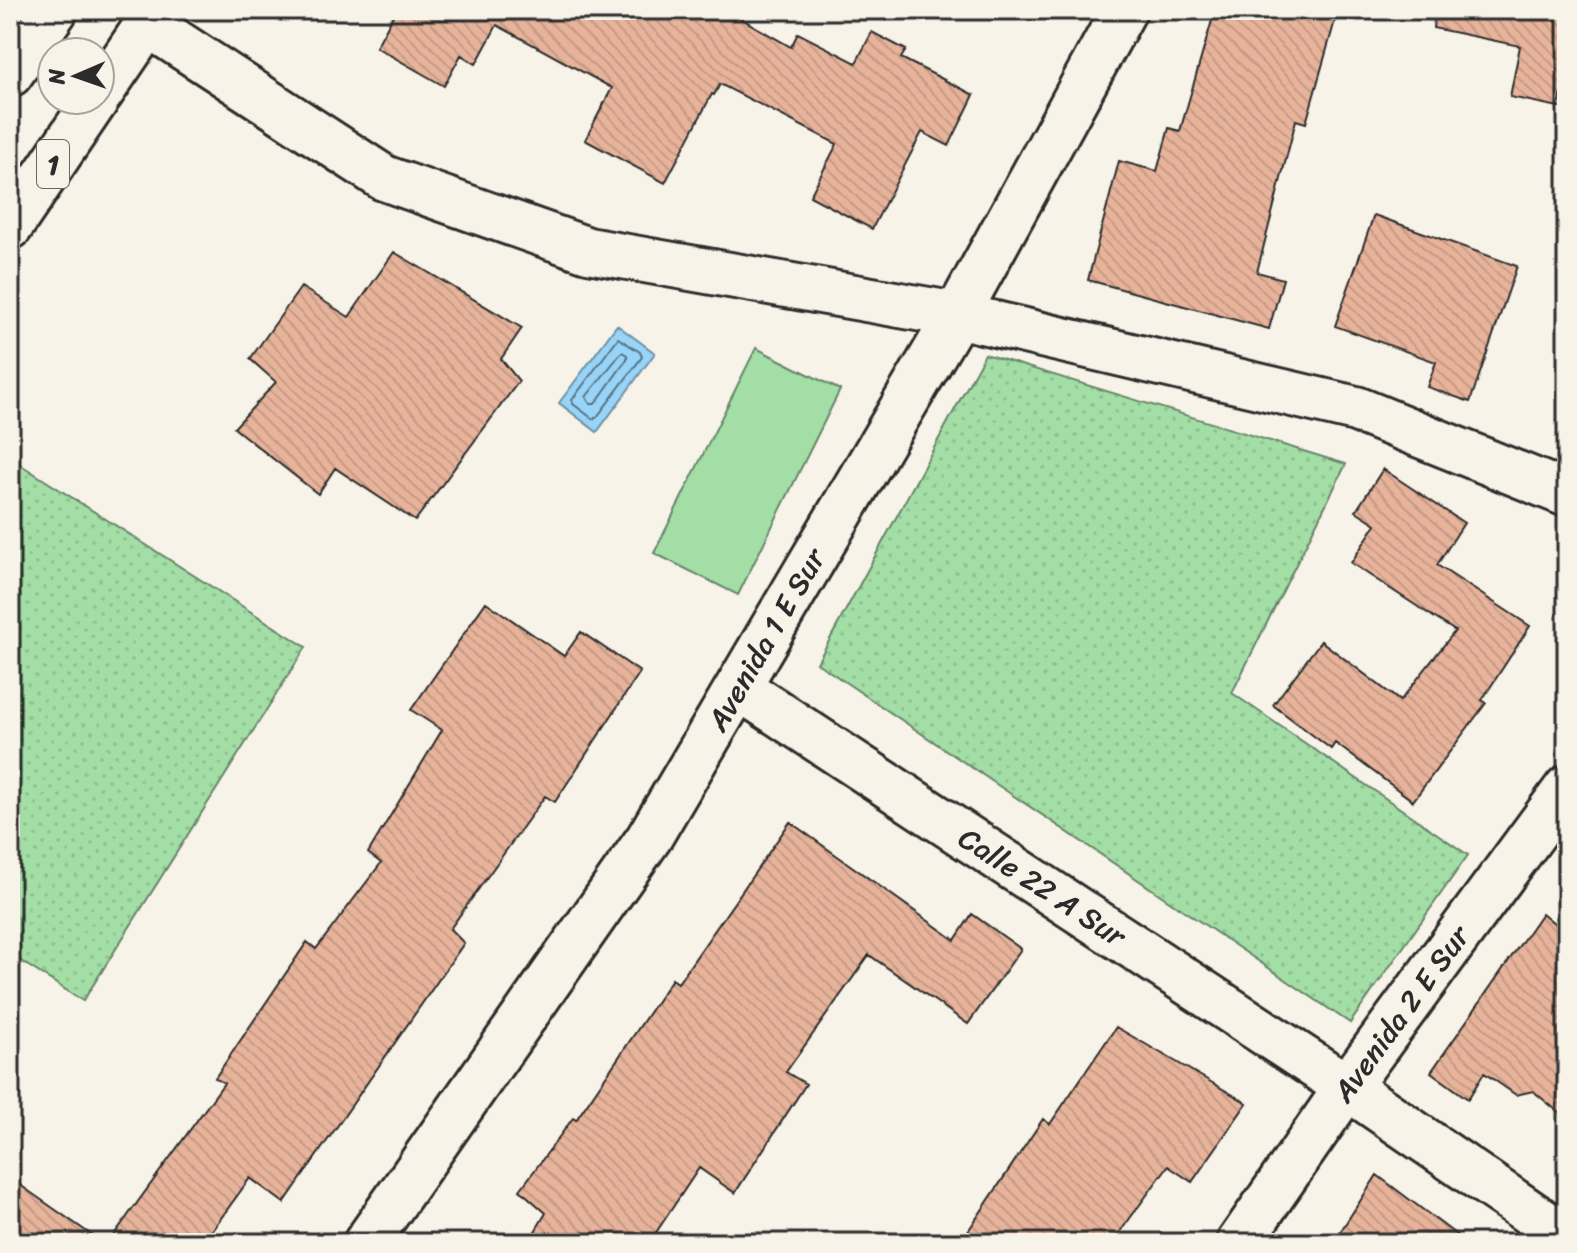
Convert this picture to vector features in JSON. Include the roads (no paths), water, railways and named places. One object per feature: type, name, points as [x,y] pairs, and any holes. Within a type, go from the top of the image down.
[{"type":"main road","points":[[10,74],[55,10]]},
{"type":"main road","name":"Avenida 1 E Sur","points":[[366,1243],[649,838],[957,315],[1124,10]]},
{"type":"main road","points":[[116,70],[152,17],[384,178],[588,250],[957,315],[1356,409],[1567,494]]},
{"type":"main road","name":"1","points":[[10,227],[85,116]]},
{"type":"main road","name":"Calle 22 A Sur","points":[[738,687],[1347,1087],[1567,1238]]},
{"type":"main road","name":"Avenida 2 E Sur","points":[[1239,1243],[1347,1087],[1567,788]]},
{"type":"water","points":[[617,325],[655,353],[597,432],[559,403]]}]
